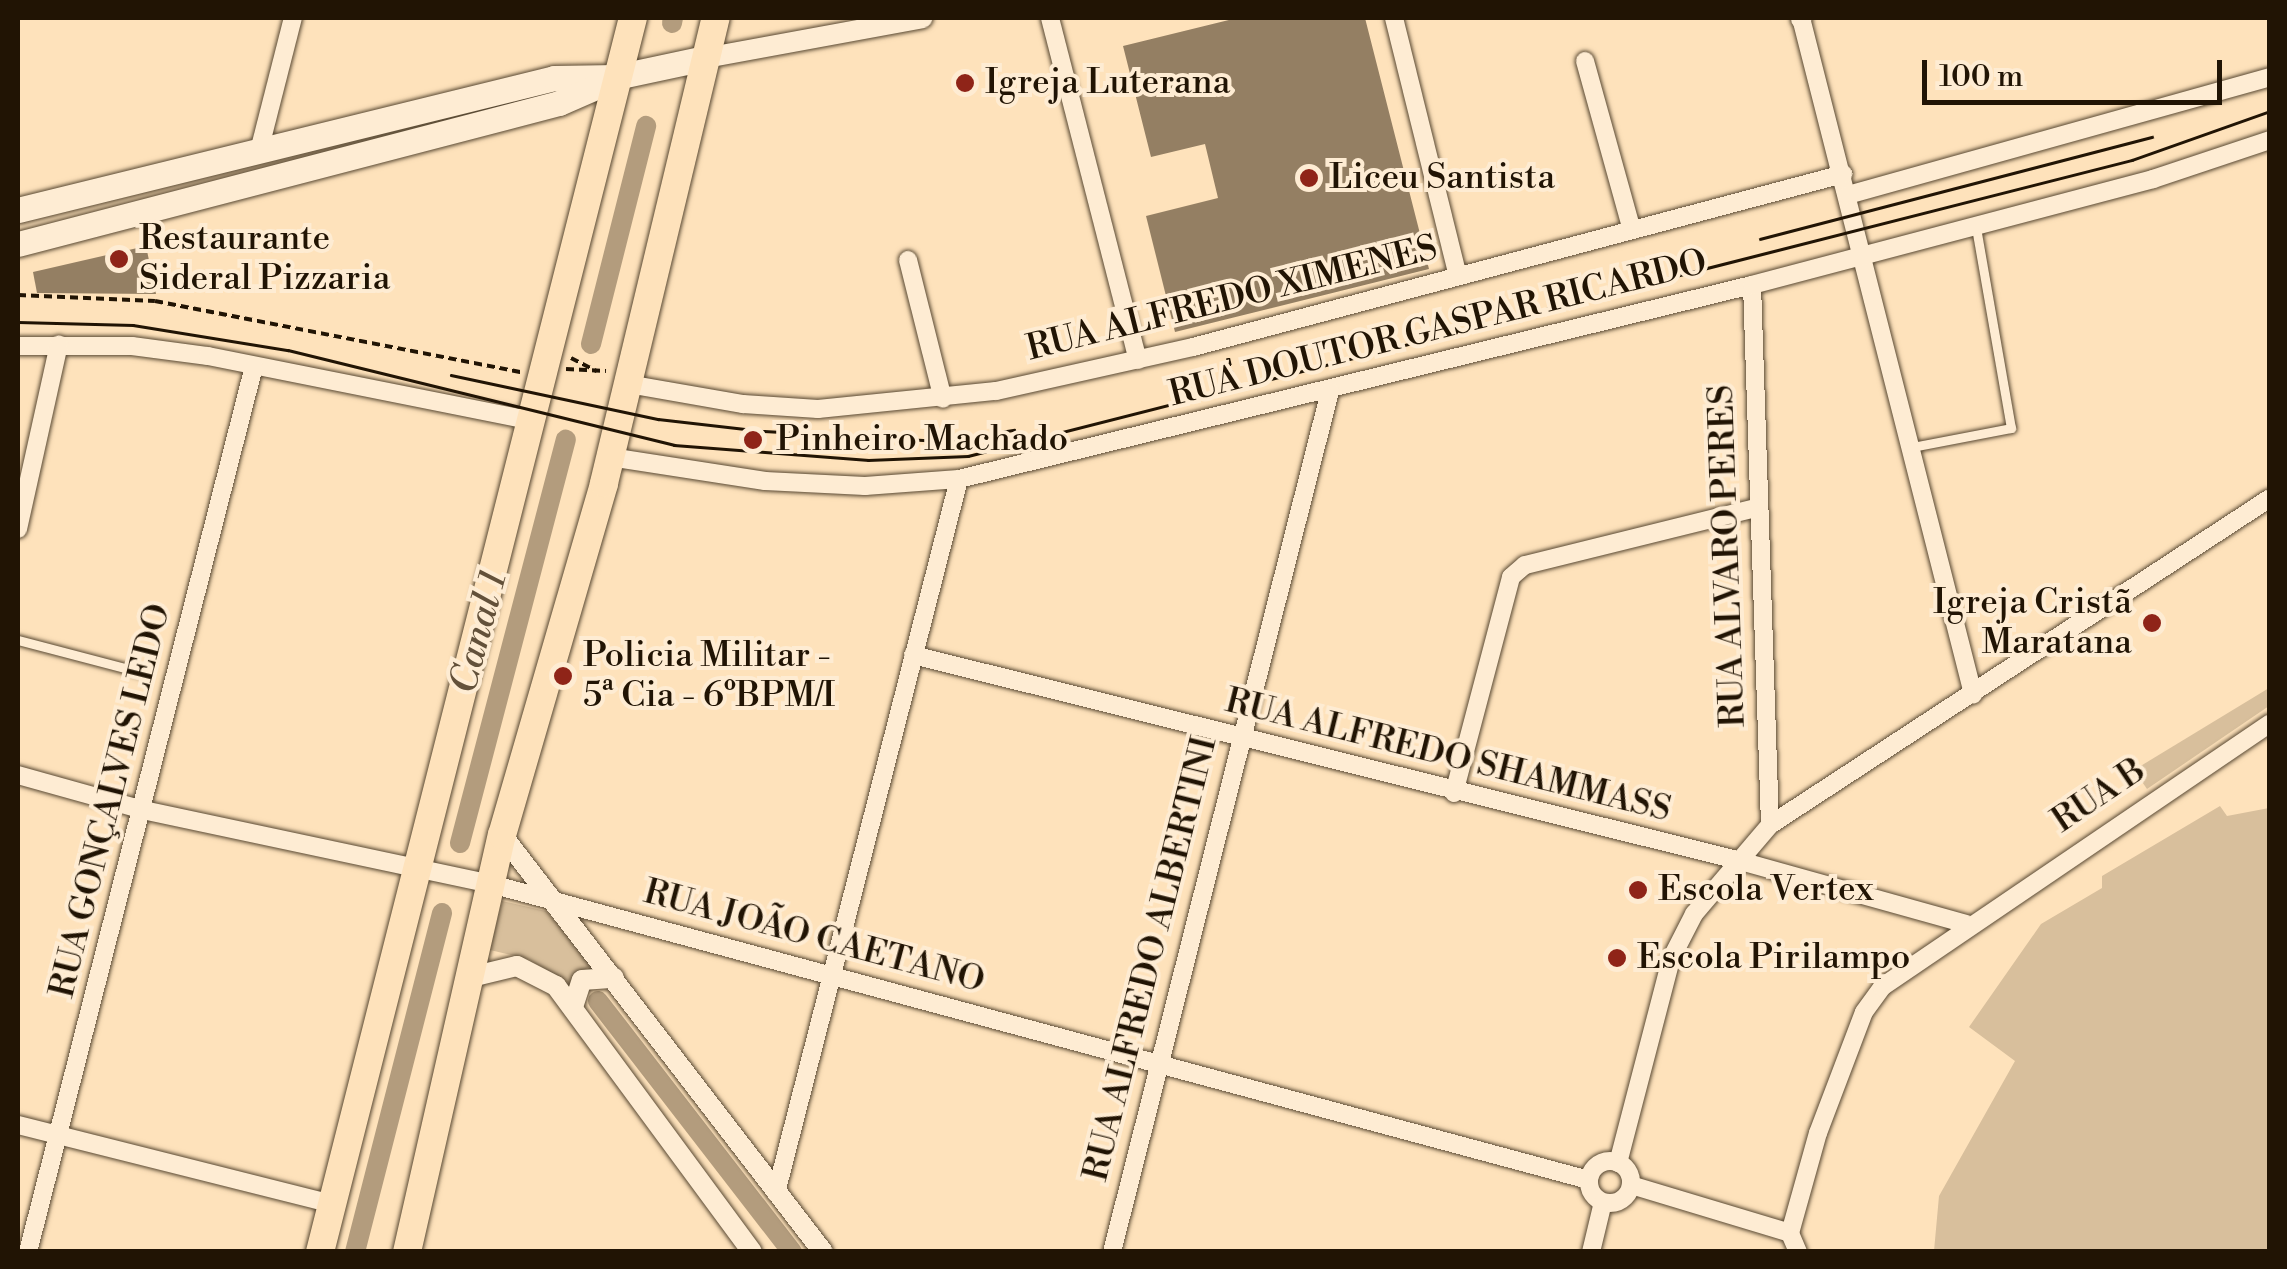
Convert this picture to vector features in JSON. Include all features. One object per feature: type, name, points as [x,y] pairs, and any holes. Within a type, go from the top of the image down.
[{"type":"main road","points":[[320,1252],[425,868],[532,421],[559,366],[616,77],[633,18]]},
{"type":"main road","points":[[407,1252],[485,882],[502,835],[610,458],[621,375],[716,18]]},
{"type":"main road","points":[[18,210],[260,147],[554,78],[616,77],[706,58]]},
{"type":"main road","points":[[18,244],[138,217],[559,103],[616,77]]},
{"type":"main road","points":[[138,217],[248,175],[260,147]]},
{"type":"street","points":[[260,147],[292,18]]},
{"type":"street","points":[[878,24],[898,18]]},
{"type":"street","points":[[706,58],[922,18]]},
{"type":"street","points":[[1050,18],[1138,360]]},
{"type":"street","points":[[1394,18],[1458,276]]},
{"type":"street","points":[[1801,18],[1973,694]]},
{"type":"street","points":[[1585,61],[1632,230]]},
{"type":"street","points":[[1848,195],[2270,77]]},
{"type":"street","name":"RUA DOUTOR GASPAR RICARDO","points":[[610,458],[766,481],[866,486],[958,478],[1330,392],[1752,285],[1976,226],[2270,140]]},
{"type":"street","name":"RUA ALFREDO XIMENES","points":[[621,375],[743,404],[818,408],[943,398],[1193,347],[1843,174]]},
{"type":"street","points":[[908,260],[943,398]]},
{"type":"street","name":"RUA ALVARO PERES","points":[[1752,285],[1756,508],[1770,825]]},
{"type":"street","points":[[18,529],[59,344]]},
{"type":"street","points":[[18,346],[132,346],[532,421]]},
{"type":"street","name":"RUA GONÇALVES LEDO","points":[[28,1252],[254,366]]},
{"type":"street","name":"RUA ALFREDO ALBERTINI","points":[[1112,1252],[1239,738],[1330,392]]},
{"type":"street","points":[[776,1193],[958,478]]},
{"type":"street","points":[[1798,1252],[1790,1233],[1631,1185],[1618,1163],[1671,958],[1694,914],[1770,825],[2270,498]]},
{"type":"street","points":[[1454,793],[1512,577],[1526,565],[1756,508]]},
{"type":"street","name":"RUA ALFREDO SHAMMASS","points":[[913,655],[1454,793],[1737,860],[1966,924]]},
{"type":"street","name":"RUA B","points":[[1790,1233],[1864,1012],[1882,987],[1966,924],[2270,723]]},
{"type":"street","name":"RUA JOÃO CAETANO","points":[[18,776],[143,810],[485,882],[1589,1180]]},
{"type":"street","points":[[502,835],[560,902],[823,1252]]},
{"type":"street","points":[[467,978],[517,966],[537,972],[573,1007],[752,1252]]},
{"type":"street","points":[[573,1007],[582,980],[614,978]]},
{"type":"street","points":[[18,1125],[332,1204]]},
{"type":"street","points":[[1591,1252],[1603,1202],[1589,1180],[1600,1165],[1618,1163]]},
{"type":"street","points":[[1603,1202],[1621,1200],[1631,1185]]},
{"type":"lane","points":[[1912,448],[2011,428],[1976,226]]},
{"type":"lane","points":[[18,640],[144,673]]},
{"type":"path","points":[[18,295],[155,301],[530,374],[577,358],[598,372]]},
{"type":"path","points":[[1193,347],[1197,364],[1227,357],[1237,396],[1267,389],[1271,406]]},
{"type":"path","points":[[559,366],[621,375]]},
{"type":"shaded area","points":[[2269,688],[2269,706],[2147,789],[2134,770]]},
{"type":"shaded area","points":[[2220,806],[2227,816],[2269,808],[2269,1251],[1934,1251],[1939,1196],[2015,1061],[1969,1027],[2041,924],[2102,888],[2102,876]]},
{"type":"shaded area","points":[[502,901],[546,911],[592,964],[569,983],[528,959],[490,950]]},
{"type":"building","name":"Liceu Santista","points":[[1237,18],[1365,18],[1429,269],[1175,332],[1146,216],[1218,198],[1205,144],[1151,157],[1123,46]]},
{"type":"building","name":"Restaurante Sideral Pizzaria","points":[[146,246],[156,294],[37,293],[33,272]]},
{"type":"waterway","name":"Canal 1","points":[[672,23],[673,18]]},
{"type":"waterway","name":"Canal 1","points":[[591,344],[646,126]]},
{"type":"waterway","name":"Canal 1","points":[[460,843],[566,440]]},
{"type":"waterway","name":"Canal 1","points":[[355,1252],[442,913]]},
{"type":"waterway","points":[[598,1001],[792,1252]]},
{"type":"tram line","points":[[18,322],[133,325],[288,350],[674,445],[868,460],[968,456],[2132,160],[2270,111]]},
{"type":"tram line","points":[[1760,239],[2152,137]]},
{"type":"tram line","points":[[451,375],[658,419],[764,431],[945,441],[1014,430]]},
{"type":"place","name":"Igreja Luterana","points":[[965,83]]},
{"type":"place","name":"Liceu Santista","points":[[1309,178]]},
{"type":"place","name":"Restaurante Sideral Pizzaria","points":[[119,259]]},
{"type":"place","name":"Pinheiro Machado","points":[[753,440]]},
{"type":"place","name":"Igreja Cristã Maratana","points":[[2152,623]]},
{"type":"place","name":"Policia Militar - 5ª Cia - 6ºBPM/I","points":[[563,676]]},
{"type":"place","name":"Escola Vertex","points":[[1638,890]]},
{"type":"place","name":"Escola Pirilampo","points":[[1617,958]]}]
